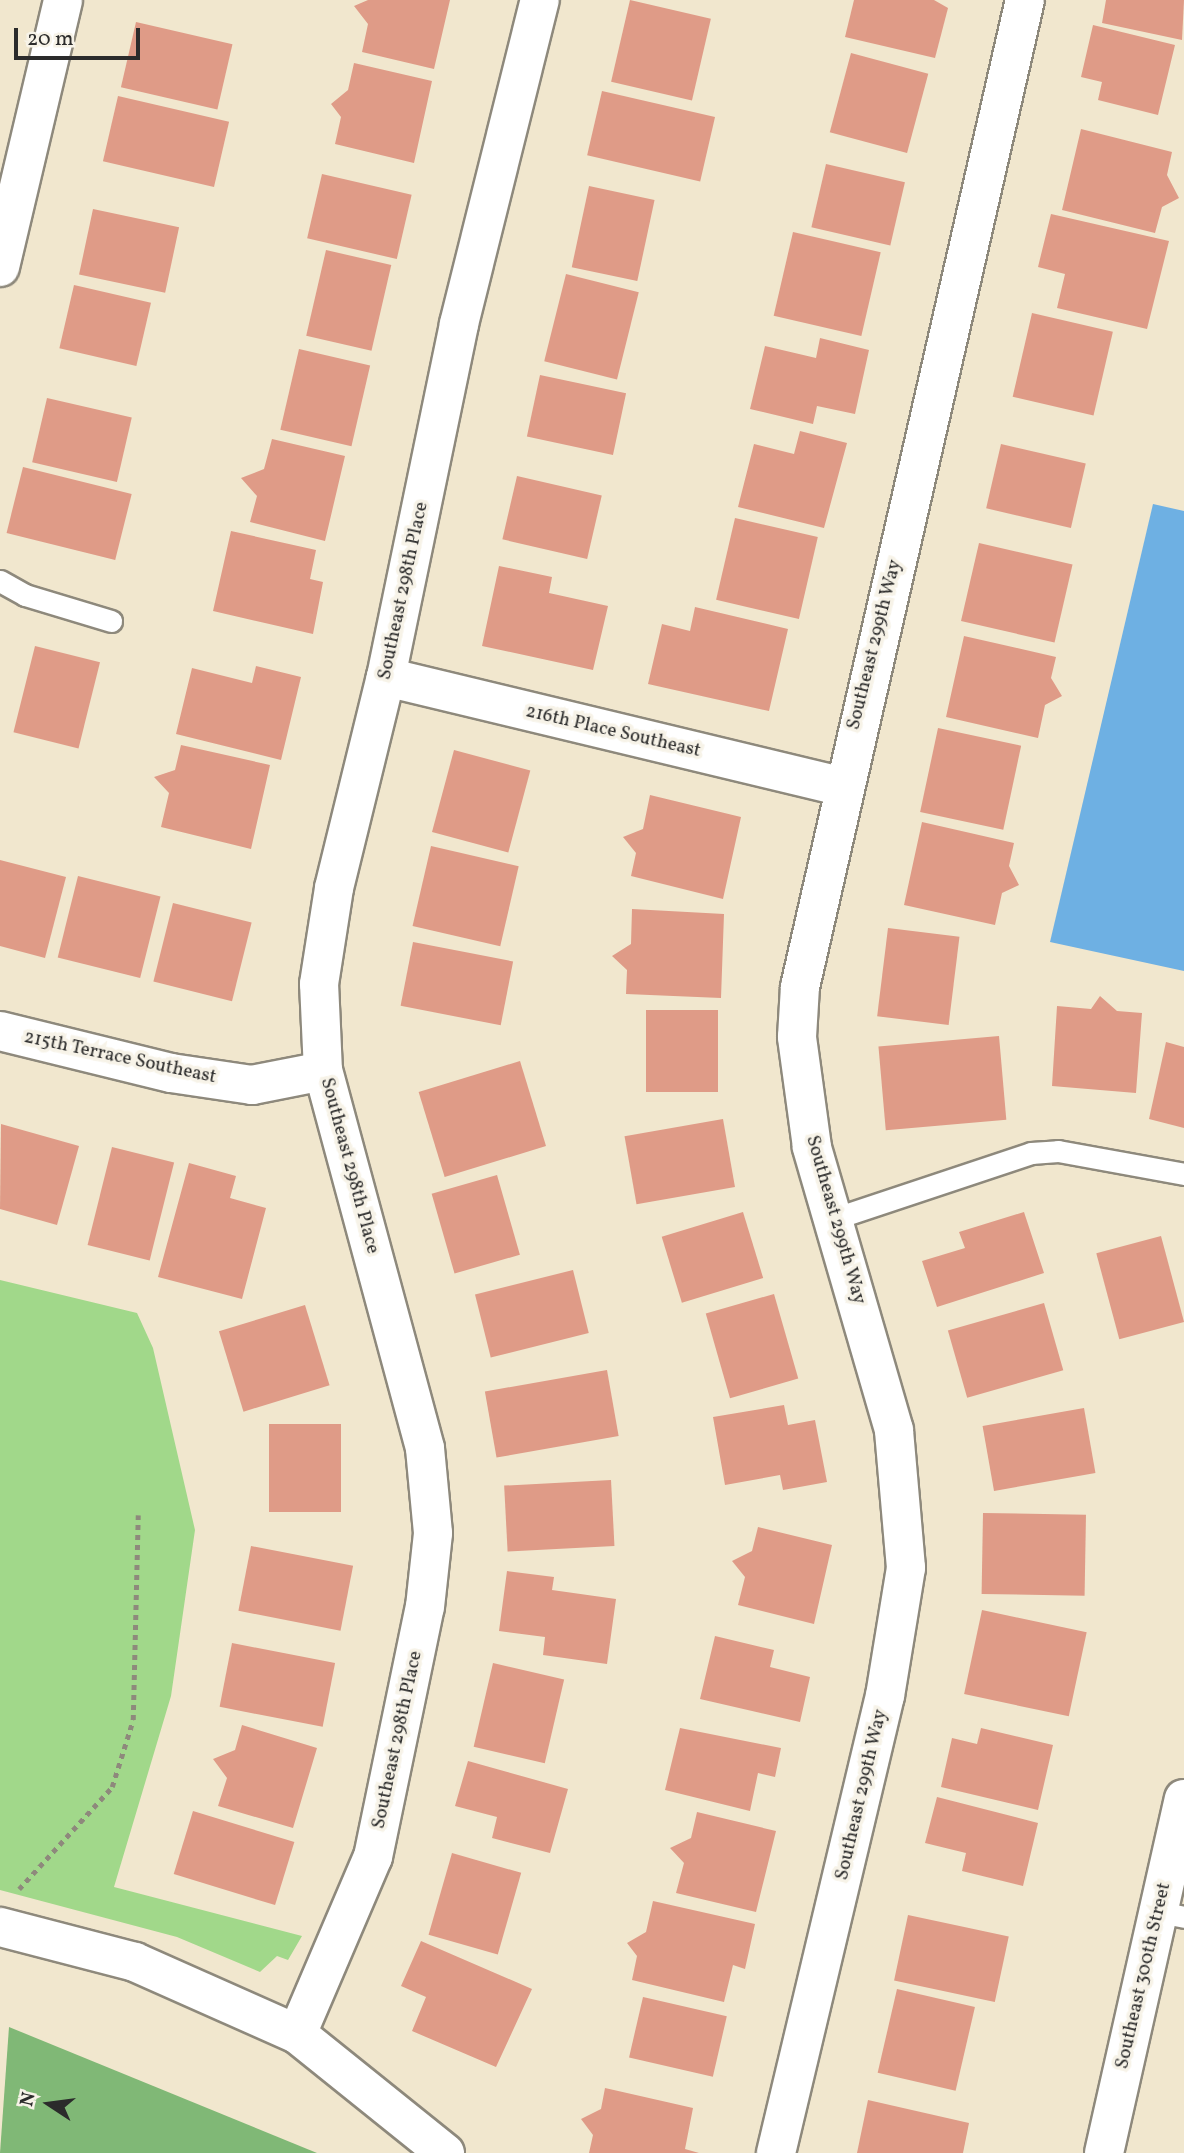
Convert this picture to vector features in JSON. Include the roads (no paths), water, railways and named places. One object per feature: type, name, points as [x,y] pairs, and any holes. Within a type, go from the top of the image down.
[{"type":"street","points":[[0,267],[63,0]]},
{"type":"street","name":"Southeast 298th Place","points":[[296,2034],[373,1857],[425,1607],[433,1532],[425,1448],[323,1071],[319,984],[331,902],[386,677],[459,324],[540,0]]},
{"type":"street","name":"Southeast 299th Way","points":[[776,2153],[885,1696],[906,1568],[894,1430],[812,1147],[797,1037],[800,987],[841,786],[1025,0]]},
{"type":"street","name":"216th Place Southeast","points":[[386,677],[841,786]]},
{"type":"street","name":"215th Terrace Southeast","points":[[0,1031],[171,1073],[252,1085],[323,1071]]},
{"type":"street","name":"Southeast 300th Street","points":[[1104,2153],[1171,1914],[1184,1799]]},
{"type":"street","points":[[6,1914],[135,1962],[296,2034],[445,2153]]},
{"type":"lane","points":[[0,581],[25,596],[111,621]]},
{"type":"lane","points":[[833,1219],[1031,1153],[1058,1152],[1184,1174]]},
{"type":"water","points":[[1153,504],[1184,511],[1184,971],[1050,942]]}]
